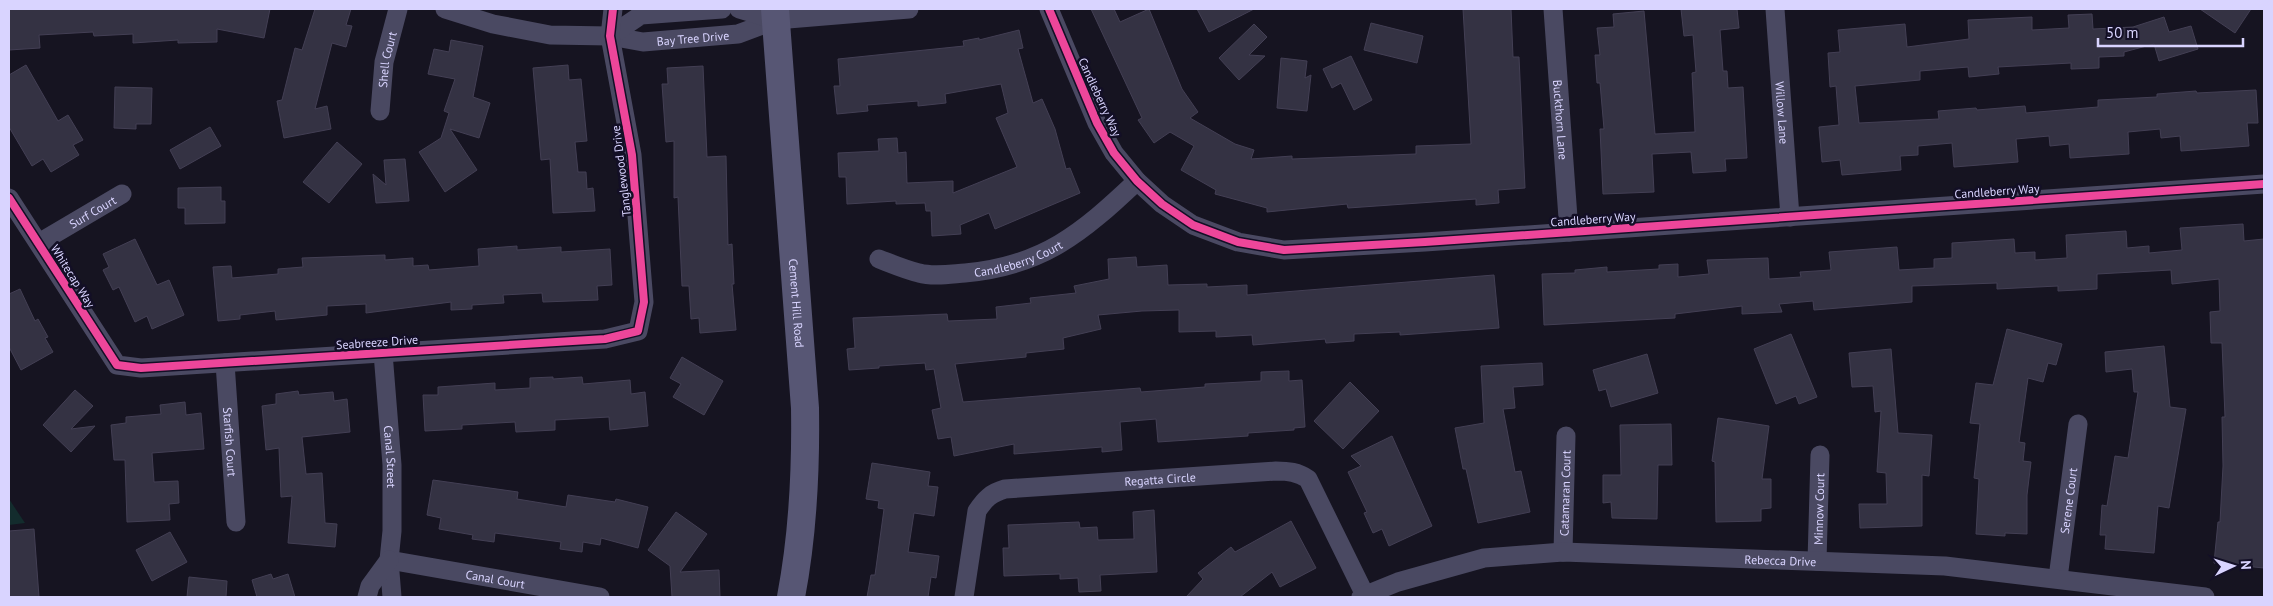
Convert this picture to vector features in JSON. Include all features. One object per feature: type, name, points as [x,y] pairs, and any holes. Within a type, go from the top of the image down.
[{"type":"street","name":"Shell Court","points":[[380,111],[384,62],[398,9]]},
{"type":"street","name":"Bay Tree Drive","points":[[445,9],[493,24],[550,36],[610,36],[643,42],[732,35],[776,14]]},
{"type":"street","name":"Tanglewood Drive","points":[[613,9],[610,36],[632,154],[644,302],[638,331]]},
{"type":"street","points":[[610,36],[641,15],[722,9]]},
{"type":"street","name":"Bay Tree Drive","points":[[739,9],[776,14],[910,9]]},
{"type":"street","name":"Candleberry Way","points":[[1049,9],[1097,123],[1114,153],[1137,181],[1162,204],[1193,225],[1238,242],[1284,250],[1334,249],[2264,184]]},
{"type":"street","name":"Buckthorn Lane","points":[[1553,9],[1569,232]]},
{"type":"street","name":"Willow Lane","points":[[1775,9],[1790,217]]},
{"type":"street","name":"Cement Hill Road","points":[[776,14],[805,427],[805,494],[797,567],[791,597]]},
{"type":"street","name":"Candleberry Court","points":[[879,259],[920,274],[983,271],[1015,265],[1048,252],[1081,231],[1137,181]]},
{"type":"street","name":"Surf Court","points":[[39,243],[122,194]]},
{"type":"street","name":"Whitecap Way","points":[[9,198],[118,365]]},
{"type":"street","name":"Seabreeze Drive","points":[[118,365],[141,368],[606,339],[638,331]]},
{"type":"street","name":"Canal Street","points":[[383,353],[392,465],[392,531],[389,560],[392,597]]},
{"type":"street","name":"Starfish Court","points":[[225,363],[236,522]]},
{"type":"street","name":"Serene Court","points":[[2058,578],[2078,424]]},
{"type":"street","name":"Catamaran Court","points":[[1563,552],[1566,436]]},
{"type":"street","name":"Minnow Court","points":[[1817,561],[1820,455]]},
{"type":"street","name":"Regatta Circle","points":[[964,597],[977,511],[985,499],[994,492],[1005,489],[1276,471],[1289,471],[1301,474],[1308,479],[1363,596]]},
{"type":"street","name":"Rebecca Drive","points":[[1363,596],[1434,571],[1484,558],[1563,552],[1945,566],[2205,597]]},
{"type":"street","points":[[367,597],[370,586],[389,560]]},
{"type":"street","name":"Canal Court","points":[[389,560],[600,597]]},
{"type":"green space","points":[[9,499],[25,523],[9,525]]},
{"type":"building","points":[[9,9],[270,9],[264,38],[217,29],[217,42],[178,43],[178,40],[133,43],[133,34],[94,36],[93,32],[39,35],[40,48],[9,50]]},
{"type":"building","points":[[315,9],[351,9],[346,25],[352,26],[346,47],[332,43],[315,109],[327,106],[331,129],[284,138],[277,101],[282,100],[295,48],[302,50]]},
{"type":"building","points":[[1091,9],[1114,9],[1120,22],[1149,9],[1182,89],[1198,112],[1190,118],[1235,144],[1254,150],[1251,159],[1292,156],[1292,159],[1416,154],[1416,146],[1471,144],[1463,9],[1511,9],[1513,57],[1519,57],[1525,188],[1498,190],[1499,203],[1476,205],[1476,199],[1348,208],[1347,204],[1267,212],[1267,208],[1215,194],[1216,190],[1181,170],[1194,146],[1170,132],[1154,143],[1138,120],[1142,118]]},
{"type":"building","points":[[1197,9],[1254,9],[1209,32]]},
{"type":"building","points":[[1681,9],[1737,9],[1739,28],[1720,30],[1723,71],[1727,71],[1728,88],[1743,87],[1747,158],[1725,159],[1726,171],[1693,173],[1691,152],[1652,154],[1654,192],[1603,194],[1600,129],[1604,129],[1600,83],[1597,83],[1595,55],[1600,55],[1597,28],[1614,27],[1613,14],[1644,11],[1655,134],[1695,132],[1692,73],[1696,72],[1693,35],[1684,36]]},
{"type":"building","points":[[2200,9],[2251,9],[2235,33]]},
{"type":"building","points":[[2092,14],[2093,29],[2133,27],[2164,17],[2169,32],[2191,26],[2198,49],[2159,61],[2154,44],[2124,52],[2124,56],[2099,57],[2099,68],[2071,69],[2071,63],[1998,67],[1999,74],[1969,77],[1968,67],[1920,71],[1920,80],[1855,86],[1859,123],[1939,119],[1938,111],[2025,106],[2026,113],[2098,107],[2098,100],[2157,97],[2157,94],[2256,90],[2258,123],[2247,123],[2249,146],[2181,151],[2180,136],[2161,138],[2160,129],[2128,132],[2129,154],[2070,158],[2069,144],[2050,146],[2049,136],[2016,139],[2018,162],[1954,167],[1952,143],[1918,146],[1918,155],[1900,156],[1901,170],[1842,175],[1840,160],[1822,162],[1819,127],[1839,125],[1836,86],[1830,87],[1828,53],[1840,52],[1838,30],[1905,24],[1907,47],[1969,39],[1968,20],[2032,17],[2032,30],[2069,28],[2068,15]]},
{"type":"building","points":[[1371,23],[1423,36],[1417,63],[1364,50]]},
{"type":"building","points":[[1254,24],[1267,37],[1249,55],[1265,56],[1239,80],[1219,58]]},
{"type":"building","points":[[1019,30],[1023,48],[1018,49],[1033,103],[1042,99],[1055,129],[1066,169],[1070,168],[1080,193],[995,229],[989,213],[960,225],[961,234],[932,236],[931,211],[926,211],[925,203],[896,204],[896,201],[847,204],[846,177],[839,177],[838,153],[879,151],[878,139],[897,138],[898,153],[906,152],[907,183],[953,181],[953,193],[1017,167],[996,118],[1008,113],[1001,84],[945,94],[946,103],[918,106],[918,101],[867,105],[868,111],[837,114],[834,86],[840,86],[838,59],[964,46],[963,41],[979,38],[979,40]]},
{"type":"building","points":[[451,40],[483,46],[473,97],[490,103],[479,138],[450,129],[477,170],[445,192],[419,152],[441,138],[449,113],[444,111],[455,79],[428,74],[434,49],[449,52]]},
{"type":"building","points":[[1351,56],[1372,100],[1354,110],[1341,83],[1332,88],[1323,69]]},
{"type":"building","points":[[1281,58],[1307,61],[1305,78],[1311,75],[1307,111],[1277,108]]},
{"type":"building","points":[[26,65],[58,121],[68,115],[83,140],[73,145],[79,155],[51,172],[43,159],[32,166],[9,127],[9,75]]},
{"type":"building","points":[[568,65],[569,80],[581,79],[587,141],[575,142],[578,172],[586,172],[587,189],[593,188],[595,211],[553,213],[550,159],[541,160],[533,68]]},
{"type":"building","points":[[703,66],[707,157],[726,156],[728,245],[732,244],[734,284],[732,284],[736,330],[700,333],[699,318],[691,319],[689,286],[682,286],[678,197],[674,198],[674,141],[666,142],[662,84],[668,84],[667,68]]},
{"type":"building","points":[[115,87],[152,88],[151,124],[136,124],[136,129],[114,128]]},
{"type":"building","points":[[210,127],[221,146],[180,169],[170,150]]},
{"type":"building","points":[[337,142],[362,164],[329,203],[303,182]]},
{"type":"building","points":[[405,159],[409,201],[376,203],[373,174],[386,185],[384,160]]},
{"type":"building","points":[[221,187],[221,201],[225,201],[225,223],[185,224],[185,208],[178,208],[178,188]]},
{"type":"building","points":[[2243,224],[2244,241],[2264,239],[2264,568],[2214,563],[2218,522],[2220,522],[2223,466],[2222,417],[2225,417],[2222,343],[2211,343],[2210,312],[2220,311],[2219,279],[2172,284],[2171,270],[2097,274],[2097,289],[2058,291],[2058,286],[1997,289],[1997,283],[1912,286],[1912,302],[1814,310],[1813,301],[1779,304],[1782,312],[1742,314],[1742,306],[1675,314],[1675,318],[1544,325],[1542,274],[1575,273],[1575,270],[1607,267],[1607,272],[1659,269],[1659,265],[1678,264],[1678,277],[1709,274],[1707,260],[1768,258],[1769,279],[1801,277],[1800,272],[1831,270],[1829,252],[1897,247],[1899,270],[1934,268],[1934,259],[1952,258],[1952,243],[2014,239],[2015,253],[2035,252],[2035,260],[2067,258],[2066,235],[2126,231],[2127,248],[2149,246],[2149,253],[2182,250],[2180,228]]},
{"type":"building","points":[[135,239],[157,285],[169,280],[184,315],[152,329],[147,316],[135,322],[119,287],[113,290],[103,270],[109,267],[103,254]]},
{"type":"building","points":[[517,246],[517,250],[561,247],[561,252],[610,249],[612,285],[597,286],[598,300],[543,302],[542,293],[503,295],[504,303],[472,305],[472,309],[451,310],[451,302],[366,313],[366,304],[327,306],[327,315],[276,320],[275,311],[240,315],[240,319],[218,321],[213,267],[231,266],[232,278],[278,274],[278,269],[303,267],[302,258],[385,255],[385,260],[413,258],[413,266],[428,265],[429,270],[479,266],[478,249]]},
{"type":"building","points":[[1136,257],[1137,267],[1167,265],[1168,285],[1207,284],[1207,287],[1247,285],[1247,295],[1494,275],[1499,328],[1400,335],[1400,332],[1354,334],[1354,341],[1326,343],[1325,339],[1253,345],[1252,335],[1216,337],[1216,331],[1179,332],[1179,310],[1142,311],[1098,315],[1101,329],[1063,338],[1064,349],[1026,353],[1026,357],[955,364],[963,402],[1140,388],[1141,392],[1205,387],[1205,384],[1261,381],[1261,372],[1289,371],[1289,381],[1302,380],[1305,427],[1294,428],[1294,430],[1248,433],[1248,436],[1158,442],[1156,419],[1120,422],[1122,450],[1102,452],[1102,447],[1014,454],[1014,444],[954,456],[951,437],[938,439],[932,410],[941,408],[934,369],[926,370],[925,363],[849,370],[847,349],[855,348],[853,318],[947,314],[948,321],[997,319],[996,307],[1031,303],[1030,298],[1076,293],[1074,286],[1109,279],[1108,259]]},
{"type":"building","points":[[20,289],[35,321],[38,319],[48,337],[45,338],[53,352],[21,370],[9,347],[9,294]]},
{"type":"building","points":[[2007,329],[2062,344],[2056,365],[2048,363],[2043,382],[2028,378],[2019,442],[2025,443],[2023,461],[2031,462],[2027,495],[2027,534],[2005,533],[2005,536],[1976,534],[1979,479],[1974,478],[1980,424],[1970,423],[1976,383],[1993,385]]},
{"type":"building","points":[[1791,334],[1817,397],[1799,404],[1796,396],[1776,404],[1754,349]]},
{"type":"building","points":[[2164,346],[2170,407],[2186,409],[2169,508],[2158,506],[2154,553],[2105,549],[2106,535],[2100,535],[2102,505],[2107,506],[2115,456],[2128,458],[2138,392],[2134,392],[2132,369],[2106,372],[2105,352]]},
{"type":"building","points":[[1891,349],[1898,433],[1932,435],[1929,476],[1922,475],[1922,526],[1860,528],[1859,504],[1887,504],[1886,473],[1877,472],[1881,411],[1875,412],[1873,386],[1852,387],[1849,353]]},
{"type":"building","points":[[1647,354],[1658,393],[1611,407],[1606,389],[1599,391],[1593,370]]},
{"type":"building","points":[[682,357],[723,381],[704,415],[673,397],[681,384],[670,378]]},
{"type":"building","points":[[1542,363],[1543,385],[1513,387],[1515,408],[1503,409],[1515,472],[1521,471],[1530,512],[1478,523],[1466,469],[1463,469],[1455,428],[1484,423],[1481,366]]},
{"type":"building","points":[[553,377],[553,379],[582,377],[583,384],[630,380],[631,394],[645,392],[648,426],[610,430],[609,417],[555,420],[555,430],[516,432],[515,422],[462,425],[462,429],[425,431],[423,395],[438,395],[438,387],[495,383],[495,390],[530,388],[530,378]]},
{"type":"building","points":[[1350,382],[1379,411],[1343,449],[1314,421]]},
{"type":"building","points":[[75,390],[93,406],[71,429],[95,426],[71,452],[43,425]]},
{"type":"building","points":[[298,391],[299,395],[333,392],[334,401],[347,399],[350,432],[302,437],[306,474],[322,473],[325,523],[337,524],[335,547],[288,543],[292,496],[281,497],[279,448],[266,450],[262,406],[276,404],[276,394]]},
{"type":"building","points":[[185,402],[186,415],[201,413],[204,449],[152,453],[154,482],[178,481],[179,503],[169,504],[170,520],[127,522],[125,460],[114,460],[111,425],[126,423],[126,417],[161,414],[160,405]]},
{"type":"building","points":[[1718,418],[1769,426],[1762,479],[1771,479],[1771,508],[1761,509],[1761,521],[1716,522],[1715,462],[1712,461]]},
{"type":"building","points":[[1671,424],[1672,465],[1658,465],[1657,519],[1612,518],[1611,502],[1603,503],[1603,475],[1621,475],[1620,425]]},
{"type":"building","points":[[1392,436],[1432,526],[1389,546],[1382,529],[1373,533],[1364,513],[1367,512],[1348,472],[1361,466],[1351,456]]},
{"type":"building","points":[[872,463],[930,472],[928,486],[938,487],[934,516],[914,513],[908,552],[939,556],[936,578],[931,577],[928,597],[867,597],[871,575],[875,575],[884,509],[878,508],[879,501],[866,499]]},
{"type":"building","points":[[433,480],[518,492],[517,499],[566,507],[568,495],[615,502],[616,499],[648,507],[638,548],[601,538],[600,545],[583,542],[582,552],[560,549],[561,542],[495,533],[494,542],[472,539],[473,535],[439,529],[441,518],[427,515]]},
{"type":"building","points":[[1154,510],[1157,572],[1100,575],[1101,591],[1079,592],[1078,578],[1060,579],[1060,574],[1004,576],[1003,548],[1009,548],[1008,525],[1079,522],[1080,528],[1097,527],[1098,540],[1134,539],[1133,512]]},
{"type":"building","points":[[676,512],[707,534],[680,572],[719,570],[720,597],[672,597],[670,566],[648,550]]},
{"type":"building","points":[[1291,521],[1316,568],[1280,587],[1272,572],[1240,597],[1186,597],[1203,579],[1198,573],[1231,547],[1235,552]]},
{"type":"building","points":[[34,529],[39,597],[9,597],[9,531]]},
{"type":"building","points":[[170,532],[187,562],[152,581],[136,550]]},
{"type":"building","points":[[271,574],[273,579],[288,574],[295,597],[257,597],[252,580]]},
{"type":"building","points":[[189,577],[227,581],[226,597],[187,597]]},
{"type":"cycle path","points":[[9,198],[117,365],[141,368],[605,339],[638,331],[644,302],[632,155],[610,36],[613,9]]},
{"type":"cycle path","points":[[1049,9],[1097,123],[1114,153],[1137,181],[1162,204],[1193,225],[1238,242],[1284,250],[2264,184]]}]
